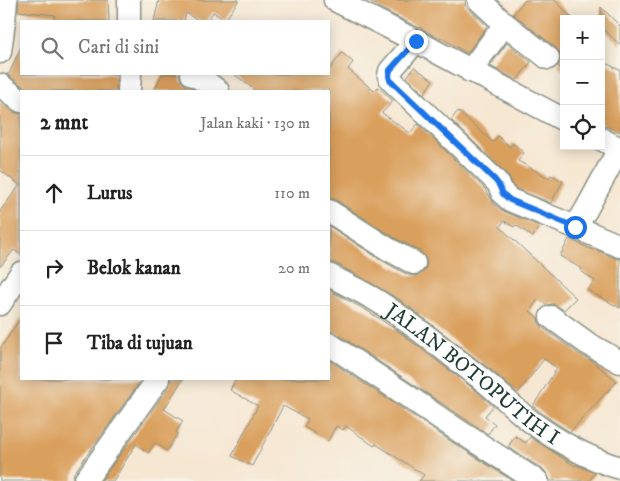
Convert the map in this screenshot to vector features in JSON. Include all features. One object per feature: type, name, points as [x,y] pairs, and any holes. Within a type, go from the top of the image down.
[{"type":"street","points":[[0,52],[6,0]]},
{"type":"street","points":[[129,0],[130,20]]},
{"type":"street","points":[[335,0],[560,118]]},
{"type":"street","points":[[478,0],[548,58]]},
{"type":"street","points":[[470,70],[505,24]]},
{"type":"street","points":[[416,41],[390,70],[390,80],[495,180],[506,197],[620,246]]},
{"type":"street","points":[[129,90],[130,75]]},
{"type":"street","points":[[194,75],[217,90]]},
{"type":"street","points":[[0,85],[20,100]]},
{"type":"street","points":[[575,227],[586,210],[613,146]]},
{"type":"street","points":[[330,212],[414,263]]},
{"type":"street","points":[[0,304],[20,275]]},
{"type":"street","name":"JALAN BOTOPUTIH I","points":[[330,276],[398,315],[484,381],[544,431],[565,444],[606,464],[620,468]]},
{"type":"street","points":[[551,317],[587,344],[620,362]]},
{"type":"street","points":[[330,345],[537,481]]},
{"type":"street","points":[[85,481],[157,380]]},
{"type":"building","points":[[19,0],[108,0],[109,20],[54,20],[55,15],[18,11]]},
{"type":"building","points":[[159,0],[239,0],[225,20],[213,12],[208,20],[197,20],[186,13],[184,20],[154,20]]},
{"type":"building","points":[[368,0],[466,0],[465,5],[487,26],[467,53]]},
{"type":"building","points":[[525,0],[555,0],[569,15],[560,15],[560,53],[556,48],[513,14]]},
{"type":"building","points":[[601,7],[620,26],[620,45],[605,31],[605,15],[601,15]]},
{"type":"building","points":[[507,43],[531,62],[517,80],[490,66]]},
{"type":"building","points":[[20,49],[20,75],[113,75],[117,76],[116,90],[29,90],[6,74],[9,74]]},
{"type":"building","points":[[342,53],[353,62],[348,69],[374,91],[378,87],[393,101],[382,113],[410,133],[418,124],[485,189],[494,204],[501,210],[539,226],[533,237],[516,225],[514,227],[504,221],[500,227],[576,298],[564,310],[553,304],[547,305],[538,299],[530,311],[538,318],[543,328],[592,361],[617,381],[570,432],[533,406],[557,368],[544,359],[518,393],[400,300],[335,263],[330,262],[330,227],[408,275],[415,276],[421,274],[425,270],[427,263],[420,251],[395,238],[336,200],[330,198],[330,90],[255,90],[235,75],[330,75],[330,69]]},
{"type":"building","points":[[605,63],[620,70],[620,132],[605,126]]},
{"type":"building","points":[[414,67],[433,80],[424,94],[407,77]]},
{"type":"building","points":[[162,75],[179,75],[181,81],[194,90],[154,90]]},
{"type":"building","points":[[2,103],[13,112],[20,114],[20,185],[0,170],[0,106]]},
{"type":"building","points":[[458,111],[493,142],[498,136],[510,147],[513,143],[524,153],[518,161],[549,178],[551,175],[563,181],[551,203],[517,189],[504,171],[451,120]]},
{"type":"building","points":[[20,185],[20,254],[14,250],[0,267],[0,211]]},
{"type":"building","points":[[569,239],[620,259],[620,308],[587,290],[595,281],[581,271],[582,269],[560,256]]},
{"type":"building","points":[[330,291],[366,310],[398,331],[475,390],[493,406],[485,416],[495,424],[488,434],[336,333],[330,331]]},
{"type":"building","points":[[20,319],[20,380],[141,380],[74,473],[72,481],[0,481],[0,349]]},
{"type":"building","points":[[330,361],[513,481],[419,481],[424,475],[376,444],[374,446],[346,426],[343,430],[336,426],[328,441],[304,427],[308,419],[283,406],[252,466],[232,456],[258,406],[230,390],[235,380],[330,380]]},
{"type":"building","points":[[171,380],[182,380],[164,409],[183,421],[167,451],[155,443],[148,453],[136,444],[113,481],[101,481],[169,387]]},
{"type":"building","points":[[515,436],[526,443],[530,437],[575,466],[595,473],[589,481],[550,481],[544,470],[508,447]]},
{"type":"route","points":[[416,41],[390,70],[390,80],[495,180],[506,197],[575,227]]}]
